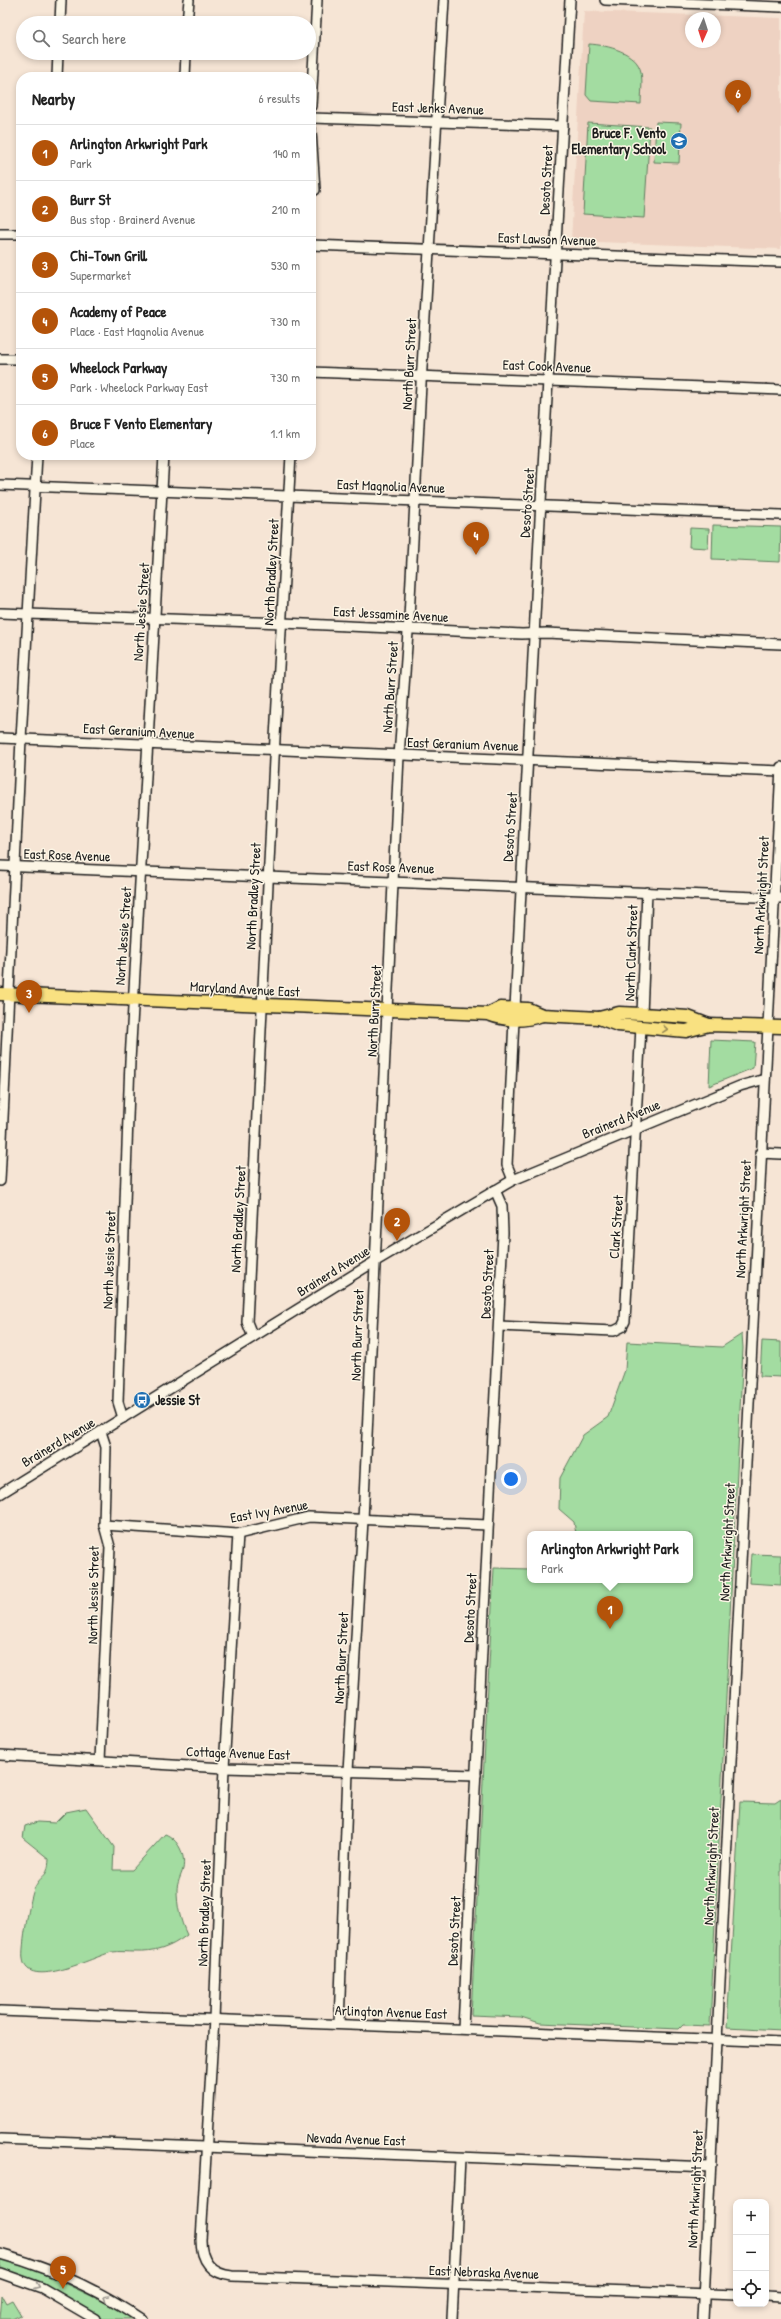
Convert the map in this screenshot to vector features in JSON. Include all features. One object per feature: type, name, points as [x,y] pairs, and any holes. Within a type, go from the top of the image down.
[{"type":"main road","name":"Maryland Avenue East","points":[[4,994],[488,1014],[500,1008],[514,1014],[528,1009],[542,1016],[599,1018],[619,1013],[688,1016],[709,1025]]},
{"type":"main road","name":"Maryland Avenue East","points":[[599,1018],[618,1025],[686,1031],[709,1025],[781,1027]]},
{"type":"street","points":[[60,16],[61,0]]},
{"type":"street","points":[[187,16],[188,0]]},
{"type":"street","points":[[316,18],[317,0]]},
{"type":"street","name":"North Burr Street","points":[[339,2024],[348,1771],[363,1520],[399,756],[409,628],[421,375],[430,249],[444,0]]},
{"type":"street","name":"Desoto Street","points":[[513,1180],[507,1165],[514,1014],[570,0]]},
{"type":"street","points":[[605,0],[701,2],[781,8]]},
{"type":"street","points":[[57,72],[58,60]]},
{"type":"street","points":[[185,72],[186,60]]},
{"type":"street","points":[[313,72],[314,60]]},
{"type":"street","name":"East Jenks Avenue","points":[[316,118],[563,126]]},
{"type":"street","points":[[0,234],[16,234]]},
{"type":"street","name":"East Lawson Avenue","points":[[316,245],[781,262]]},
{"type":"street","points":[[0,359],[16,359]]},
{"type":"street","name":"East Cook Avenue","points":[[316,372],[781,390]]},
{"type":"street","points":[[0,1182],[4,994],[15,866],[37,460]]},
{"type":"street","name":"North Jessie Street","points":[[123,1418],[118,1402],[133,999],[142,872],[154,619],[164,460]]},
{"type":"street","name":"North Bradley Street","points":[[253,1337],[247,1322],[274,751],[291,460]]},
{"type":"street","name":"East Magnolia Avenue","points":[[0,485],[781,515]]},
{"type":"street","name":"East Jessamine Avenue","points":[[0,613],[282,622],[781,644]]},
{"type":"street","name":"East Geranium Avenue","points":[[0,738],[274,751],[781,771]]},
{"type":"street","name":"North Arkwright Street","points":[[703,2319],[760,1153],[767,1027],[778,898],[781,767]]},
{"type":"street","name":"East Rose Avenue","points":[[0,866],[778,898]]},
{"type":"street","name":"North Clark Street","points":[[642,1014],[647,892]]},
{"type":"street","points":[[637,1128],[641,1027]]},
{"type":"street","name":"Brainerd Avenue","points":[[0,1494],[374,1262],[513,1180],[740,1086],[765,1079]]},
{"type":"street","name":"Clark Street","points":[[499,1326],[614,1331],[622,1327],[624,1321],[637,1128]]},
{"type":"street","points":[[760,1153],[781,1154]]},
{"type":"street","name":"Desoto Street","points":[[463,2028],[504,1217],[502,1206],[495,1190]]},
{"type":"street","name":"North Jessie Street","points":[[100,1760],[110,1547],[104,1525],[106,1446],[101,1432]]},
{"type":"street","name":"East Ivy Avenue","points":[[104,1525],[238,1534],[309,1517],[488,1525]]},
{"type":"street","name":"North Bradley Street","points":[[232,2276],[216,2272],[207,2264],[201,2252],[214,2019],[224,1768],[238,1534]]},
{"type":"street","name":"Cottage Avenue East","points":[[0,1755],[224,1768],[476,1775]]},
{"type":"street","name":"Arlington Avenue East","points":[[0,2011],[463,2028],[781,2042]]},
{"type":"street","name":"Nevada Avenue East","points":[[0,2139],[460,2159],[710,2167]]},
{"type":"street","points":[[452,2319],[460,2159]]},
{"type":"street","points":[[0,2254],[48,2269],[87,2286],[141,2318]]},
{"type":"street","points":[[0,2272],[42,2288],[95,2319]]},
{"type":"street","name":"East Nebraska Avenue","points":[[232,2276],[733,2295]]},
{"type":"street","points":[[769,2296],[781,2297]]},
{"type":"shaded area","name":"Bruce F. Vento Elementary School","points":[[584,11],[685,15],[685,48],[721,48],[721,16],[781,18],[781,249],[571,241]]},
{"type":"green space","points":[[589,44],[612,48],[634,59],[641,72],[641,104],[591,101],[586,95]]},
{"type":"green space","points":[[656,122],[681,123],[679,163],[654,162]]},
{"type":"green space","points":[[588,123],[650,127],[644,218],[583,214]]},
{"type":"green space","points":[[713,525],[781,527],[780,562],[712,559]]},
{"type":"green space","points":[[690,528],[709,529],[708,548],[689,547]]},
{"type":"green space","points":[[711,1040],[755,1042],[753,1068],[709,1086]]},
{"type":"green space","points":[[742,1334],[743,1348],[710,2026],[683,2025],[679,2029],[540,2023],[521,2017],[471,2015],[494,1568],[527,1569],[527,1583],[693,1583],[693,1531],[576,1531],[574,1522],[559,1509],[560,1478],[583,1435],[608,1417],[625,1370],[627,1342],[722,1347]]},
{"type":"green space","points":[[762,1341],[781,1342],[781,1377],[760,1376]]},
{"type":"green space","points":[[751,1554],[781,1555],[781,1585],[749,1583]]},
{"type":"green space","points":[[781,1799],[781,2030],[727,2027],[740,1802],[775,1803]]},
{"type":"green space","points":[[86,1808],[114,1847],[113,1870],[132,1870],[165,1834],[174,1840],[180,1848],[184,1864],[177,1887],[179,1913],[187,1935],[162,1949],[149,1952],[112,1952],[63,1969],[48,1972],[36,1972],[27,1968],[23,1959],[23,1945],[28,1911],[33,1892],[46,1873],[49,1859],[23,1838],[25,1826],[37,1822],[55,1823],[66,1812]]},
{"type":"green space","points":[[0,2258],[47,2275],[140,2319],[99,2319],[0,2271]]},
{"type":"green space","points":[[2,2296],[6,2303],[12,2300],[21,2315],[12,2319],[0,2319]]},
{"type":"place","name":"Bruce F Vento Elementary","points":[[738,113]]},
{"type":"place","name":"Bruce F. Vento Elementary School","points":[[679,141]]},
{"type":"place","name":"Academy of Peace","points":[[476,555]]},
{"type":"place","name":"Chi-Town Grill","points":[[29,1013]]},
{"type":"place","name":"Burr St","points":[[397,1241]]},
{"type":"place","name":"Jessie St","points":[[142,1400]]},
{"type":"place","name":"Arlington Arkwright Park","points":[[610,1629]]},
{"type":"place","name":"Wheelock Parkway","points":[[63,2289]]}]
